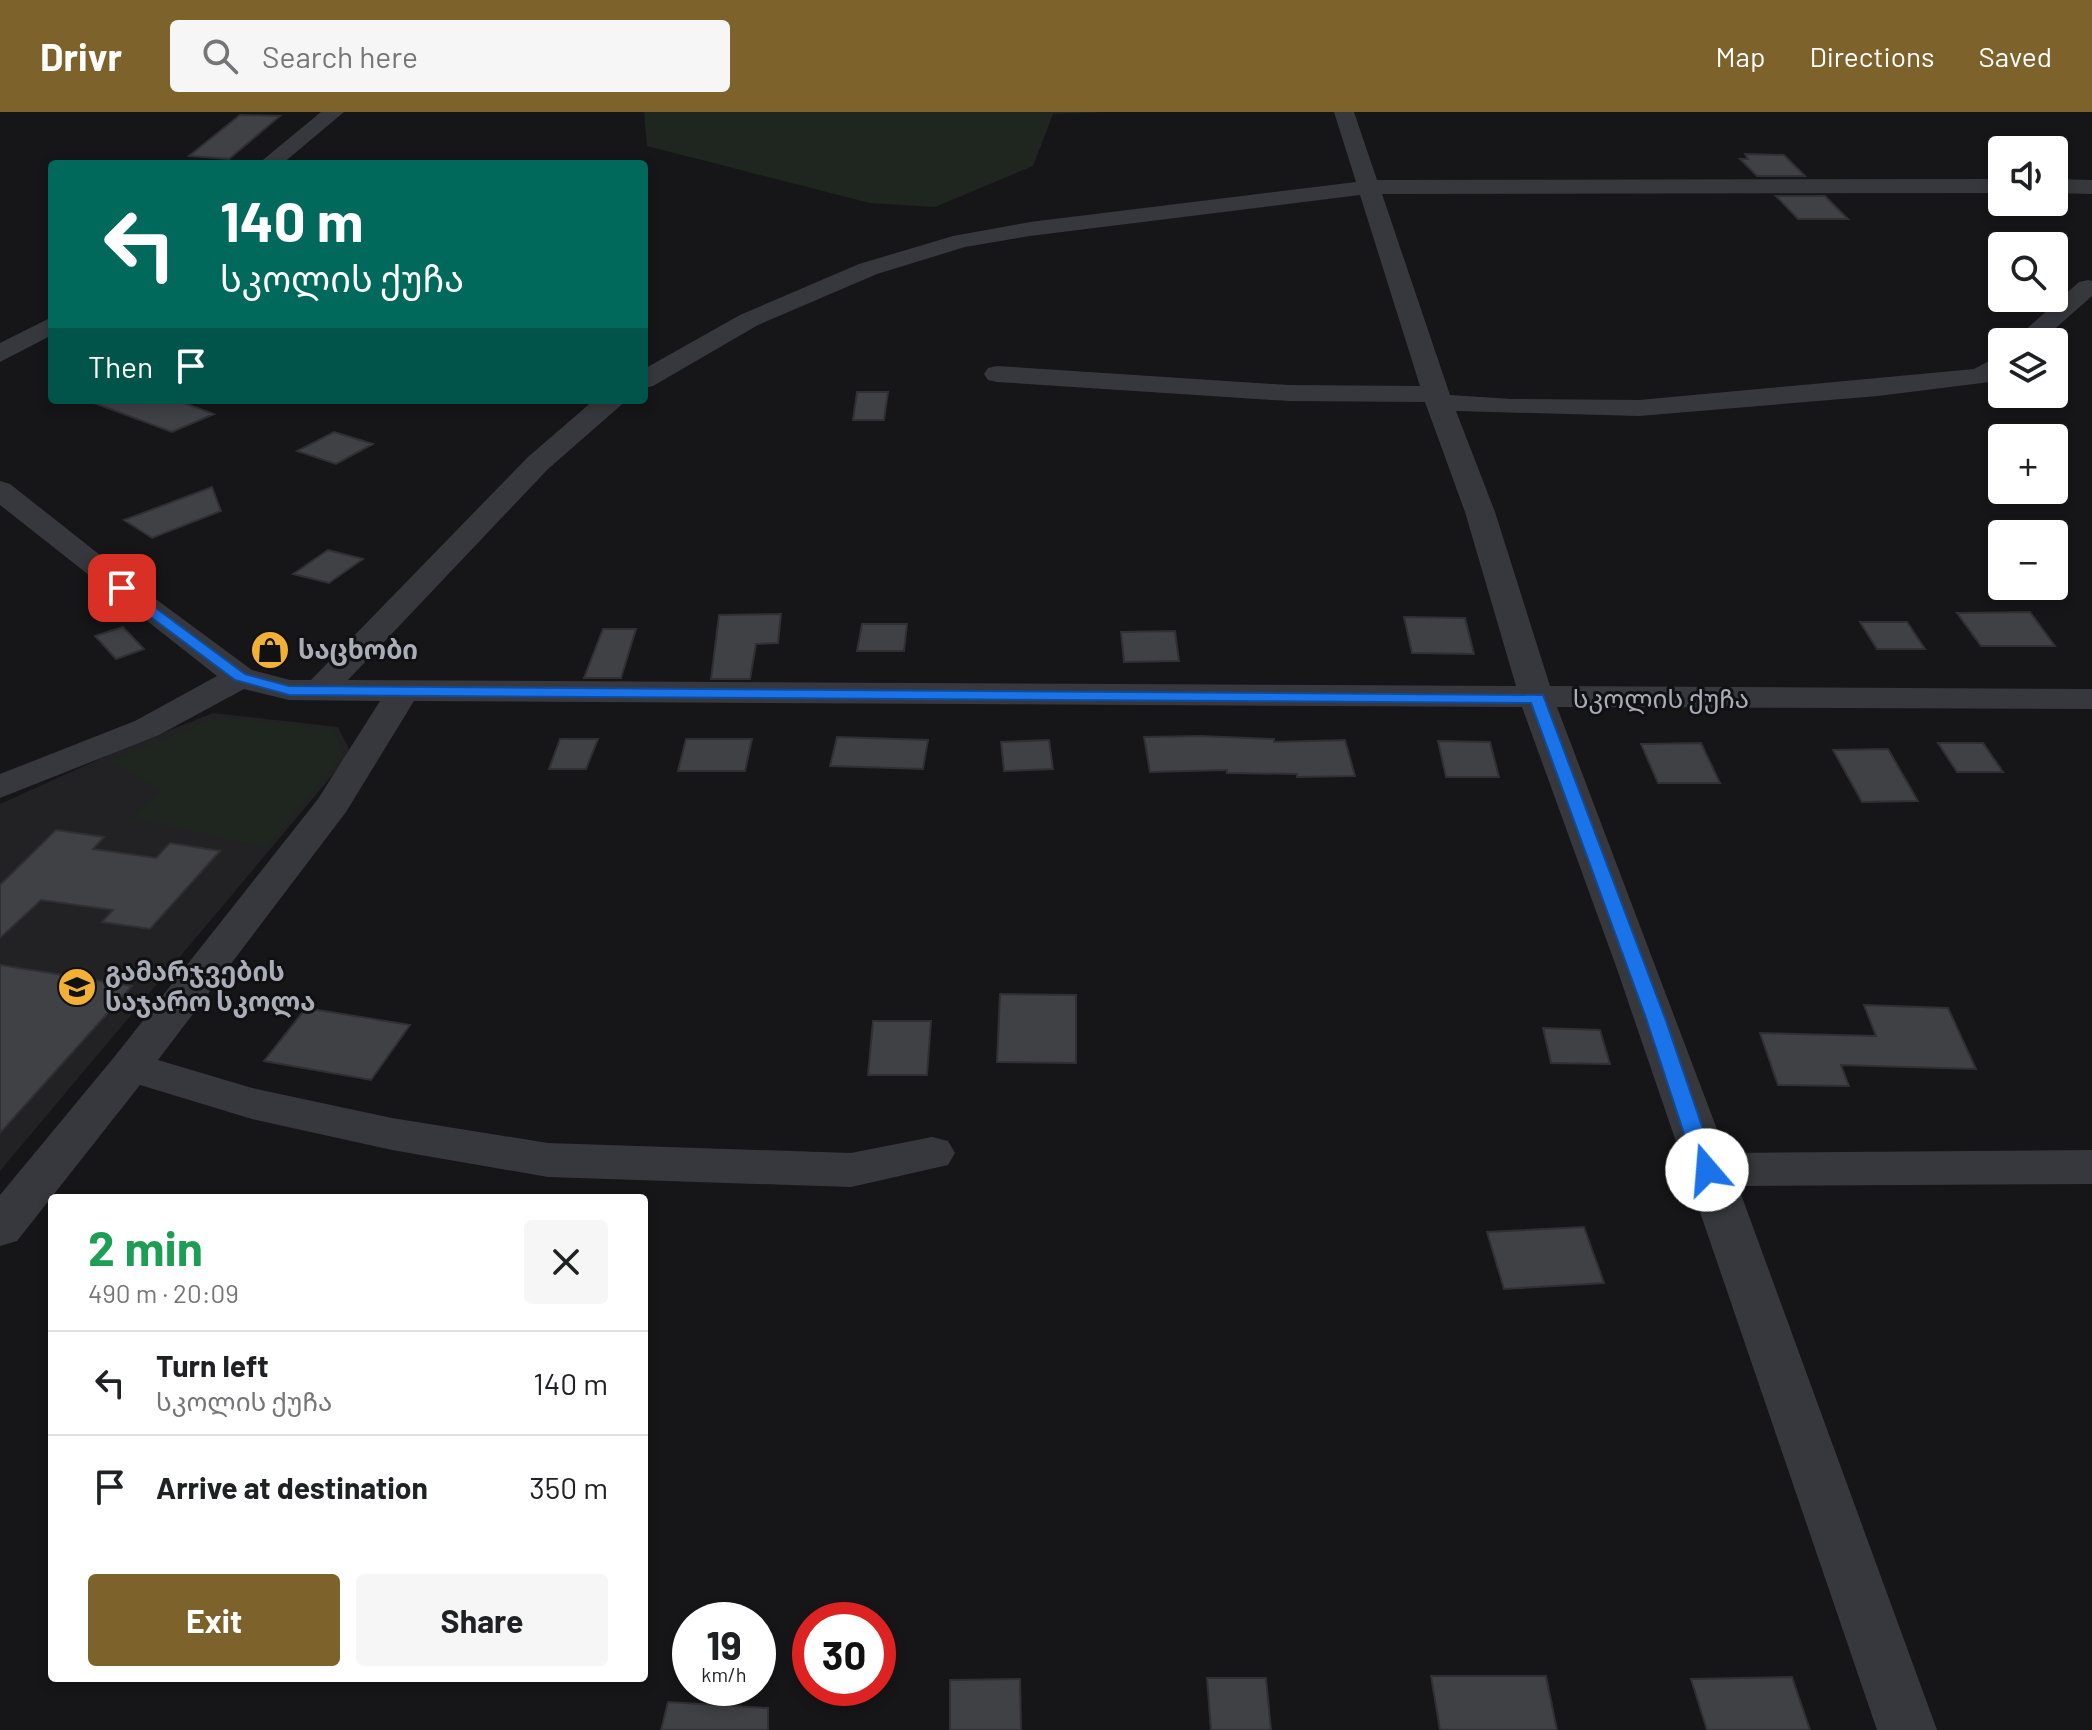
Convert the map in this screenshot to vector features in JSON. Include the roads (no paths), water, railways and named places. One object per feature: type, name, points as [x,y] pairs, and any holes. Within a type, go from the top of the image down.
[{"type":"street","points":[[274,160],[334,112]]},
{"type":"street","points":[[1344,112],[1438,398],[1480,512],[1537,699],[1653,1010],[1907,1730]]},
{"type":"street","points":[[648,378],[749,320],[868,269],[961,241],[1030,229],[1370,187],[1988,186]]},
{"type":"street","points":[[2068,186],[2092,187]]},
{"type":"street","points":[[2041,328],[2088,287]]},
{"type":"street","points":[[0,354],[48,327]]},
{"type":"street","points":[[997,374],[1289,393],[1438,398],[1577,409],[1682,405],[1981,376],[1988,371]]},
{"type":"street","points":[[319,691],[538,463],[607,404]]},
{"type":"street","name":"სკოლის ქუჩა","points":[[0,490],[146,607],[240,677],[289,690],[1537,699],[2092,699]]},
{"type":"street","points":[[0,787],[147,728],[240,677]]},
{"type":"street","points":[[0,1228],[130,1067],[333,804],[403,691]]},
{"type":"street","points":[[130,1067],[252,1103],[377,1130],[548,1160],[851,1170],[932,1153]]},
{"type":"street","points":[[1707,1170],[2092,1167]]},
{"type":"place","name":"საცხობი","points":[[270,650]]},
{"type":"place","name":"გამარჯვების საჯარო სკოლა","points":[[77,987]]}]
